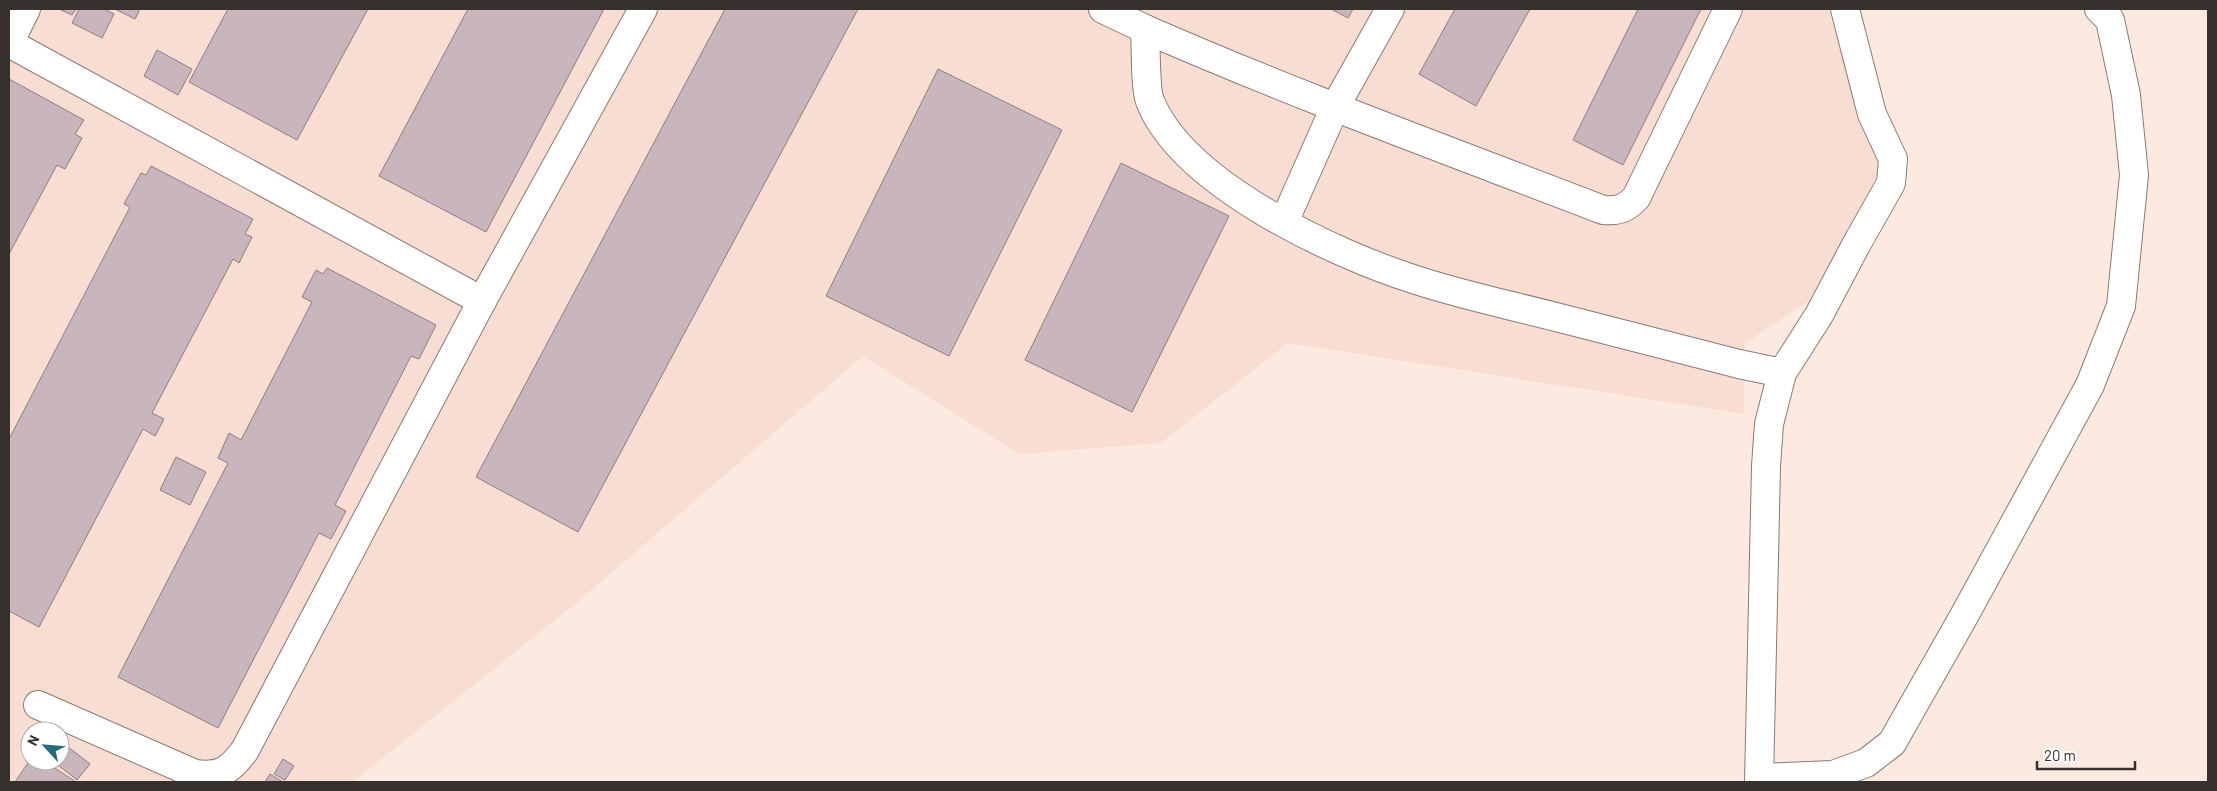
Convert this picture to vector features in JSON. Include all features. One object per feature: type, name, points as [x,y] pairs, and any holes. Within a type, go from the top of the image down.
[{"type":"street","points":[[26,9],[9,43],[482,301]]},
{"type":"street","points":[[38,705],[195,774],[208,776],[219,774],[237,761],[245,750],[482,301],[643,9]]},
{"type":"street","points":[[1103,9],[1236,68],[1335,107],[1603,210],[1616,211],[1626,208],[1636,198],[1728,9]]},
{"type":"street","points":[[1284,222],[1335,107],[1390,9]]},
{"type":"street","points":[[1845,9],[1872,114],[1893,159],[1892,183],[1819,315],[1782,373],[1769,424],[1766,466],[1760,780],[1834,775],[1866,763],[1892,743],[1964,616],[2090,385],[2121,306],[2134,175],[2126,95],[2110,20],[2099,9]]},
{"type":"street","points":[[1145,29],[1149,99],[1164,126],[1193,161],[1241,197],[1284,222],[1350,256],[1417,280],[1782,373]]},
{"type":"shaded area","points":[[9,9],[1828,9],[1884,176],[1809,301],[1744,344],[1744,414],[1288,343],[1161,443],[1019,454],[863,356],[574,605],[353,782],[9,782]]},
{"type":"building","points":[[59,9],[76,9],[72,15]]},
{"type":"building","points":[[79,9],[104,9],[114,14],[102,38],[72,23]]},
{"type":"building","points":[[115,9],[140,9],[135,19]]},
{"type":"building","points":[[228,9],[368,9],[297,140],[189,82]]},
{"type":"building","points":[[468,9],[604,9],[486,232],[379,176]]},
{"type":"building","points":[[725,9],[858,9],[578,532],[476,477]]},
{"type":"building","points":[[1331,9],[1353,9],[1348,18]]},
{"type":"building","points":[[1455,9],[1530,9],[1476,106],[1419,74]]},
{"type":"building","points":[[1638,9],[1701,9],[1623,165],[1573,140]]},
{"type":"building","points":[[157,50],[192,69],[178,95],[144,76]]},
{"type":"building","points":[[938,69],[1062,130],[949,356],[826,296]]},
{"type":"building","points":[[9,79],[84,120],[75,134],[82,138],[65,169],[57,165],[9,254]]},
{"type":"building","points":[[1121,163],[1229,216],[1132,412],[1025,360]]},
{"type":"building","points":[[151,166],[253,219],[245,234],[252,237],[239,263],[233,259],[152,413],[164,419],[155,436],[143,429],[39,627],[9,611],[9,439],[130,207],[124,204],[141,173],[146,175]]},
{"type":"building","points":[[327,268],[436,325],[419,359],[411,356],[335,505],[346,511],[331,539],[319,533],[218,728],[118,677],[228,463],[218,458],[229,433],[241,440],[312,302],[302,297],[316,270],[323,274]]},
{"type":"building","points":[[176,457],[206,472],[190,505],[160,490]]},
{"type":"building","points":[[70,748],[90,764],[77,780],[66,771],[70,771]]},
{"type":"building","points":[[283,759],[294,766],[285,780],[274,774]]},
{"type":"building","points":[[22,771],[59,771],[76,782],[15,782]]},
{"type":"building","points":[[270,774],[283,782],[265,782]]}]
